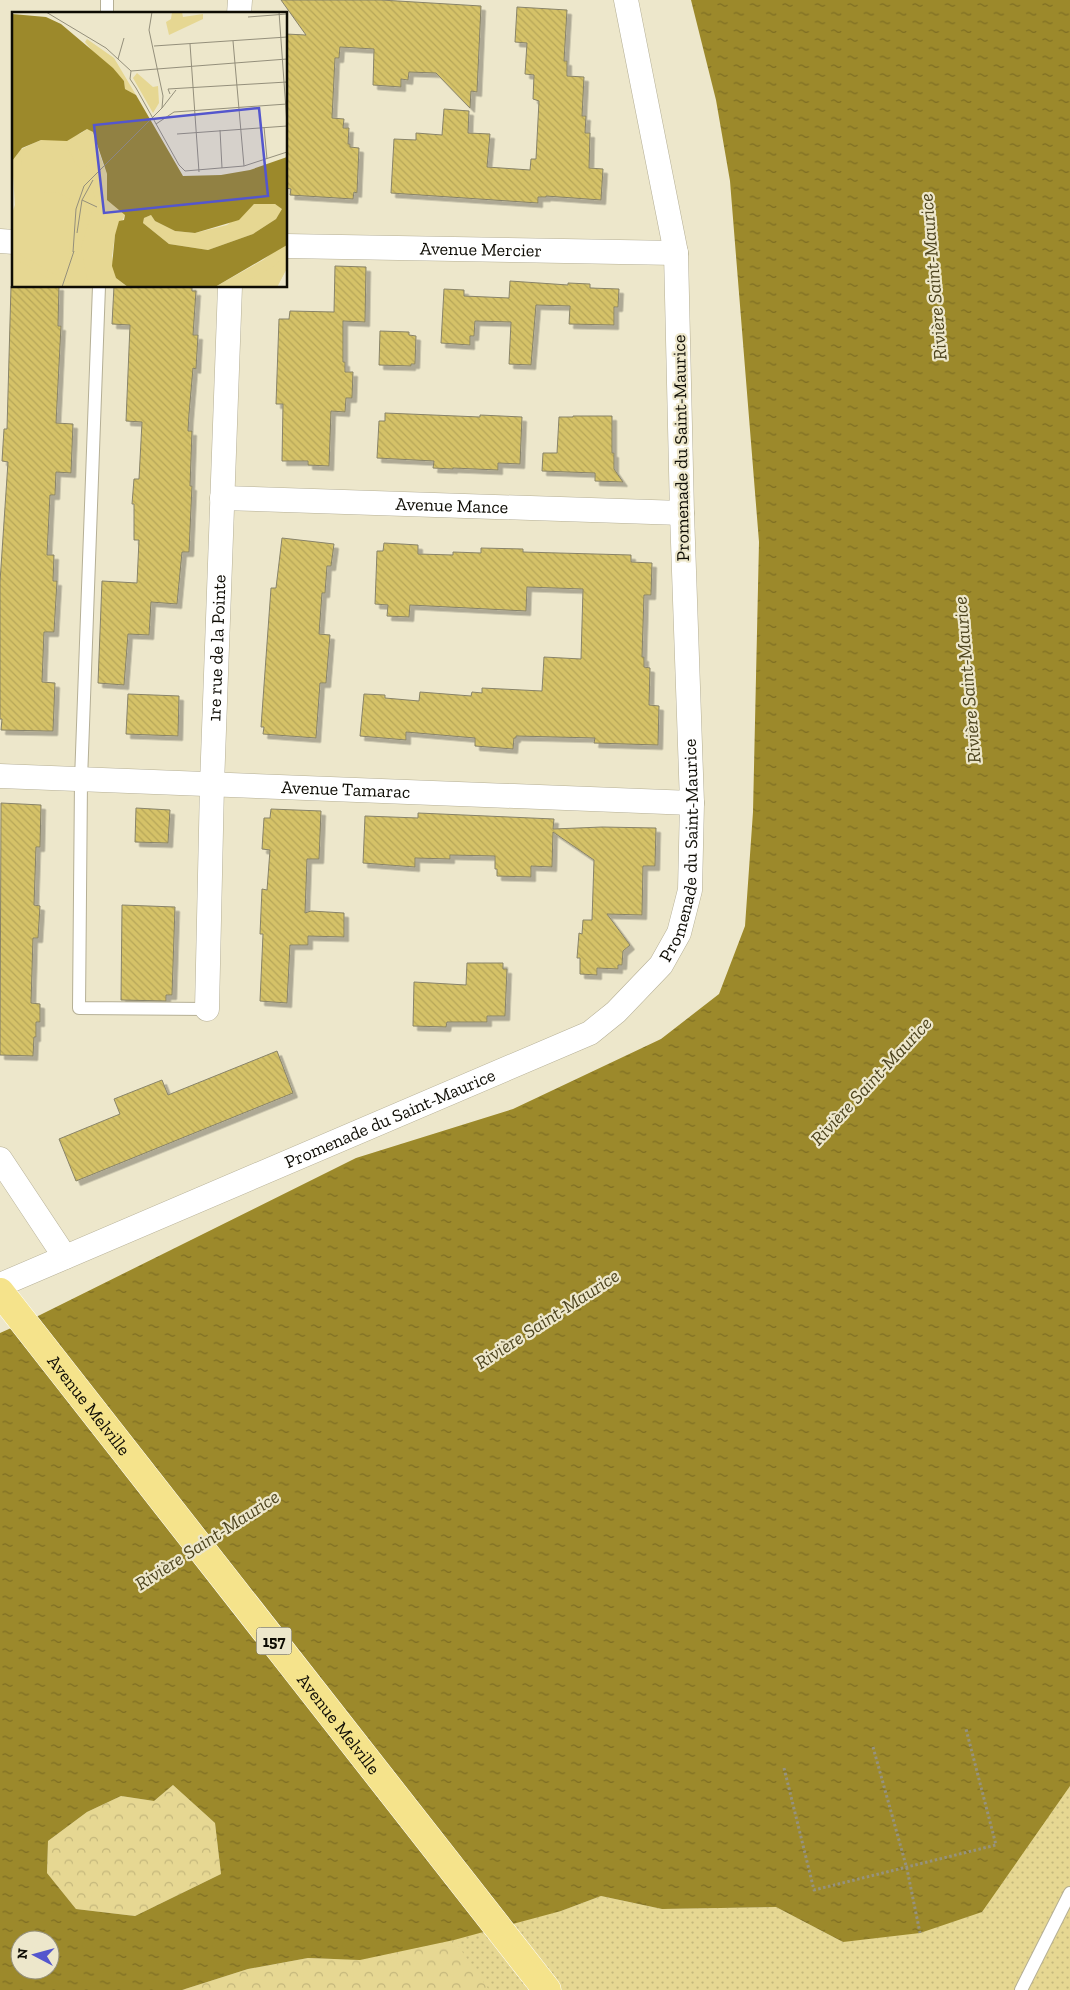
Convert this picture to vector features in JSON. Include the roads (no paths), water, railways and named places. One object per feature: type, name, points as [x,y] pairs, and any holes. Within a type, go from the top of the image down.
[{"type":"main road","name":"Avenue Melville","points":[[0,1292],[547,1990]]},
{"type":"street","name":"Promenade du Saint-Maurice","points":[[0,1285],[590,1033],[616,1012],[661,966],[679,933],[690,890],[692,803],[682,513],[676,252],[626,0]]},
{"type":"street","name":"Avenue Mercier","points":[[288,246],[676,252]]},
{"type":"street","name":"1re rue de la Pointe","points":[[208,1009],[212,785],[230,288]]},
{"type":"street","name":"Avenue Mance","points":[[222,498],[682,513]]},
{"type":"street","name":"Avenue Tamarac","points":[[0,776],[692,803]]},
{"type":"street","points":[[0,1159],[65,1257]]},
{"type":"lane","points":[[99,288],[81,780],[78,1008],[208,1009]]},
{"type":"lane","points":[[1021,1990],[1070,1893]]},
{"type":"water","name":"Rivière Saint-Maurice","points":[[691,0],[1070,0],[1070,1786],[982,1912],[920,1933],[843,1942],[776,1907],[662,1909],[601,1896],[561,1911],[454,1940],[360,1960],[308,1958],[248,1969],[182,1990],[0,1990],[0,1333],[38,1316],[356,1158],[513,1109],[661,1039],[719,994],[745,926],[753,812],[759,542],[730,181],[716,100]],"holes":[[[173,1785],[215,1823],[221,1874],[135,1916],[76,1909],[47,1873],[48,1841],[87,1812],[121,1796],[154,1801]]]}]
